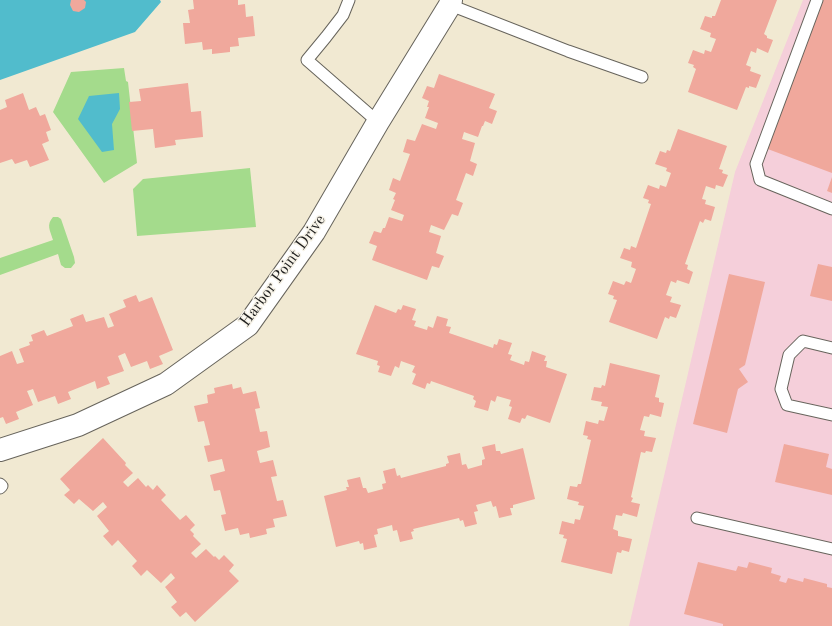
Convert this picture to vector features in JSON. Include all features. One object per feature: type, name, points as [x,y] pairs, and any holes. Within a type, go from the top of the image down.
[{"type":"street","name":"Harbor Point Drive","points":[[0,450],[78,425],[166,384],[248,324],[314,232],[378,122],[451,3]]},
{"type":"lane","points":[[349,0],[343,15],[307,60],[378,122]]},
{"type":"lane","points":[[817,0],[756,164],[760,180],[832,209]]},
{"type":"lane","points":[[451,3],[568,51],[642,77]]},
{"type":"lane","points":[[832,348],[803,341],[789,355],[781,388],[787,405],[832,415]]},
{"type":"lane","points":[[0,484],[2,486],[0,488]]},
{"type":"lane","points":[[697,518],[832,549]]},
{"type":"shaded area","points":[[803,0],[832,0],[832,626],[629,626],[735,172]]},
{"type":"green space","points":[[124,68],[126,81],[128,82],[137,163],[104,183],[53,112],[71,72]]},
{"type":"green space","points":[[250,168],[256,227],[137,236],[133,189],[143,179]]},
{"type":"green space","points":[[53,217],[58,217],[61,219],[74,257],[75,263],[71,268],[65,268],[61,265],[58,254],[0,275],[0,258],[53,240],[49,225]]},
{"type":"water","points":[[0,0],[160,0],[161,2],[135,32],[0,80]]},
{"type":"water","points":[[119,93],[120,109],[112,124],[114,150],[102,152],[78,119],[89,96]]},
{"type":"building","points":[[71,0],[84,0],[86,2],[85,8],[79,12],[73,11],[70,5]]},
{"type":"building","points":[[193,0],[238,0],[238,5],[245,4],[246,17],[253,16],[255,36],[238,38],[239,46],[230,47],[230,52],[212,54],[212,49],[203,50],[202,42],[185,44],[183,23],[190,23],[188,10],[194,9]]},
{"type":"building","points":[[721,0],[777,0],[764,34],[767,38],[773,40],[768,53],[757,48],[756,53],[751,51],[746,65],[751,67],[750,71],[761,75],[756,88],[749,86],[749,88],[746,87],[737,110],[688,92],[696,69],[693,67],[694,65],[688,63],[693,50],[704,54],[705,50],[711,52],[716,39],[710,37],[711,33],[700,29],[705,16],[712,18],[712,16],[715,16]]},
{"type":"building","points":[[821,0],[832,0],[832,173],[765,148]]},
{"type":"building","points":[[439,74],[495,94],[489,108],[497,111],[492,124],[485,121],[478,137],[464,132],[462,139],[475,143],[470,161],[477,164],[473,176],[466,173],[456,200],[463,203],[458,216],[452,214],[444,230],[431,225],[429,232],[441,236],[436,253],[444,256],[439,268],[432,266],[427,280],[372,260],[377,246],[369,243],[374,231],[381,233],[383,228],[385,228],[389,217],[402,221],[404,215],[391,210],[396,193],[389,190],[393,178],[400,181],[410,154],[403,152],[407,139],[415,141],[422,124],[436,129],[438,123],[425,118],[429,107],[427,107],[429,101],[422,98],[427,86],[434,88]]},
{"type":"building","points":[[188,83],[191,112],[201,111],[203,137],[175,140],[176,145],[155,148],[153,129],[132,131],[129,102],[141,101],[139,89]]},
{"type":"building","points":[[23,93],[29,110],[36,107],[40,116],[45,114],[51,130],[46,132],[49,141],[42,144],[49,160],[30,167],[27,160],[15,164],[12,159],[0,163],[0,110],[7,107],[5,100]]},
{"type":"building","points":[[678,129],[727,146],[719,169],[723,170],[722,173],[728,175],[723,187],[716,185],[715,189],[706,186],[702,199],[706,200],[705,204],[715,207],[711,221],[705,219],[703,223],[700,221],[685,264],[688,265],[687,269],[693,272],[689,284],[677,280],[676,283],[671,281],[666,295],[672,297],[670,302],[681,305],[676,318],[670,316],[669,319],[665,317],[657,339],[609,322],[617,300],[613,299],[614,296],[608,294],[613,281],[624,285],[626,281],[631,283],[636,269],[631,267],[632,262],[620,258],[624,248],[630,250],[631,246],[636,248],[651,204],[648,203],[649,200],[643,198],[648,185],[659,189],[660,185],[666,187],[671,173],[666,171],[667,168],[655,164],[660,151],[666,153],[667,150],[670,151]]},
{"type":"building","points":[[832,177],[832,193],[827,191]]},
{"type":"building","points":[[818,264],[832,267],[832,301],[810,296]]},
{"type":"building","points":[[729,274],[765,282],[745,365],[739,369],[748,382],[738,389],[727,433],[693,424]]},
{"type":"building","points":[[136,295],[139,302],[152,297],[173,350],[159,356],[163,364],[150,369],[147,361],[131,367],[125,353],[118,356],[124,371],[107,377],[110,384],[97,389],[95,381],[68,392],[71,399],[58,404],[55,396],[38,402],[33,389],[27,391],[33,405],[16,412],[19,419],[6,424],[3,417],[0,418],[0,356],[12,351],[17,364],[24,362],[19,349],[30,345],[29,342],[33,341],[31,335],[44,330],[47,336],[73,326],[70,319],[83,314],[86,322],[104,317],[108,328],[114,326],[109,314],[126,307],[123,300]]},
{"type":"building","points":[[375,305],[396,313],[398,309],[401,310],[403,305],[416,309],[412,320],[416,321],[414,326],[427,330],[428,326],[433,328],[437,316],[448,319],[446,326],[451,327],[449,333],[493,348],[494,344],[497,345],[499,339],[512,343],[508,354],[512,355],[510,360],[524,365],[525,361],[529,362],[532,351],[546,356],[544,361],[547,361],[546,367],[567,374],[550,423],[527,415],[525,419],[522,418],[520,423],[508,419],[512,407],[509,406],[511,400],[497,396],[495,402],[491,400],[488,411],[474,407],[476,401],[473,399],[474,396],[431,381],[430,384],[427,383],[425,389],[412,384],[416,374],[412,372],[415,366],[401,361],[399,368],[395,366],[391,376],[378,372],[380,366],[377,365],[378,361],[356,354]]},
{"type":"building","points":[[610,363],[660,375],[655,397],[659,398],[659,402],[664,403],[661,417],[650,414],[649,417],[644,416],[640,430],[645,431],[644,436],[656,438],[652,452],[641,452],[631,497],[633,498],[631,502],[640,504],[637,517],[623,513],[622,516],[616,515],[613,529],[618,531],[618,536],[632,539],[629,552],[622,550],[621,553],[617,552],[612,574],[561,562],[567,539],[563,538],[564,535],[559,534],[562,521],[574,524],[575,519],[580,520],[584,506],[578,505],[579,502],[567,499],[570,486],[577,487],[578,484],[581,484],[591,440],[587,439],[588,436],[583,435],[586,421],[598,424],[599,420],[604,421],[608,407],[601,406],[602,402],[591,400],[594,387],[601,388],[602,385],[605,386]]},
{"type":"building","points":[[232,384],[233,389],[241,387],[243,394],[256,391],[260,408],[255,409],[260,432],[267,431],[270,447],[257,451],[260,463],[273,460],[277,476],[271,477],[277,501],[283,500],[287,516],[273,519],[275,527],[266,529],[267,534],[250,538],[249,533],[240,535],[238,528],[225,531],[221,515],[226,514],[220,490],[214,491],[210,475],[225,471],[222,459],[208,462],[204,446],[210,445],[204,421],[198,422],[194,406],[208,403],[207,395],[215,393],[214,388]]},
{"type":"building","points":[[103,438],[133,473],[123,482],[128,487],[138,478],[146,487],[148,485],[153,490],[157,485],[166,495],[161,500],[180,520],[186,515],[195,525],[190,530],[194,534],[193,536],[201,544],[191,553],[196,558],[206,549],[219,560],[224,555],[234,565],[229,571],[239,581],[195,622],[186,612],[180,617],[171,607],[177,602],[165,587],[175,578],[171,573],[161,583],[147,570],[141,576],[132,566],[137,561],[118,540],[112,546],[103,536],[109,531],[97,516],[107,507],[103,502],[93,511],[79,499],[74,504],[64,495],[70,490],[60,479]]},
{"type":"building","points":[[495,444],[496,451],[500,451],[501,454],[523,448],[535,499],[513,505],[513,508],[510,508],[512,515],[499,518],[496,506],[493,507],[491,501],[476,505],[478,511],[474,512],[477,524],[465,527],[463,520],[460,521],[459,518],[413,529],[414,531],[411,532],[413,539],[400,542],[397,530],[393,531],[392,525],[377,529],[378,534],[374,535],[377,547],[364,550],[363,543],[360,544],[359,541],[336,547],[324,496],[347,490],[346,487],[349,487],[347,480],[360,477],[363,488],[366,488],[368,493],[383,489],[382,484],[386,483],[383,471],[395,468],[397,476],[400,475],[401,478],[446,466],[446,464],[449,463],[447,456],[460,453],[462,465],[466,464],[468,469],[482,465],[482,460],[485,459],[482,447]]},
{"type":"building","points":[[784,444],[829,454],[826,467],[832,469],[832,495],[775,482]]},
{"type":"building","points":[[698,562],[736,571],[738,566],[747,568],[749,562],[772,568],[771,573],[781,576],[779,581],[786,583],[788,578],[803,582],[804,578],[827,584],[827,587],[832,588],[832,626],[723,626],[723,624],[684,614]]}]
